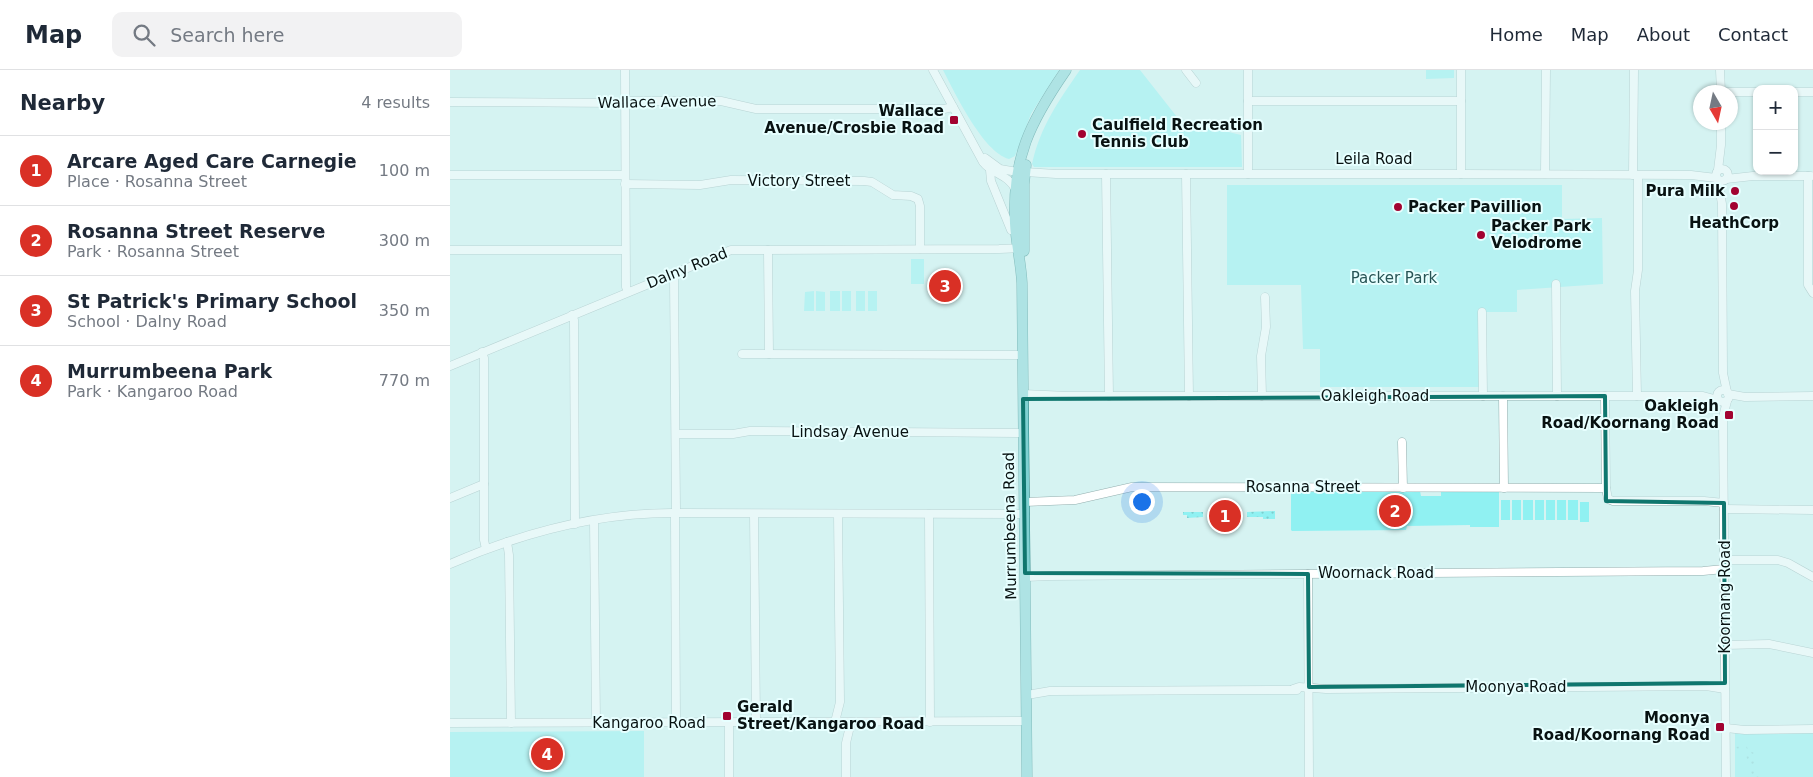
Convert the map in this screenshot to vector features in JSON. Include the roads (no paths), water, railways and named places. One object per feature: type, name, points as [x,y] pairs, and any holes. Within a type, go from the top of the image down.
[{"type":"main road","name":"Murrumbeena Road","points":[[1027,777],[1021,171],[1027,138],[1036,116],[1066,70]]},
{"type":"main road","name":"Murrumbeena Road","points":[[1021,250],[1016,225],[1016,190],[1021,171],[1038,124],[1073,70]]},
{"type":"street","points":[[625,70],[626,286],[628,292]]},
{"type":"street","points":[[933,70],[976,150],[992,168],[1010,180],[1016,190]]},
{"type":"street","points":[[1186,70],[1196,82]]},
{"type":"street","points":[[1248,70],[1248,174]]},
{"type":"street","points":[[1461,70],[1461,174]]},
{"type":"street","points":[[1546,70],[1546,174]]},
{"type":"street","points":[[1634,70],[1638,270],[1635,291],[1636,396]]},
{"type":"street","points":[[1720,70],[1720,85]]},
{"type":"street","points":[[1738,92],[1753,92]]},
{"type":"street","points":[[1798,92],[1813,92]]},
{"type":"street","points":[[1248,101],[1461,100]]},
{"type":"street","name":"Wallace Avenue","points":[[450,102],[721,101],[756,109],[944,109],[953,107]]},
{"type":"street","name":"Koornang Road","points":[[1721,130],[1726,777]]},
{"type":"street","points":[[992,168],[991,181],[1011,230]]},
{"type":"street","name":"Leila Road","points":[[992,168],[1056,174],[1810,176]]},
{"type":"street","points":[[1106,174],[1110,396]]},
{"type":"street","points":[[1186,174],[1189,396]]},
{"type":"street","points":[[450,175],[625,175]]},
{"type":"street","points":[[1810,176],[1808,285],[1813,293]]},
{"type":"street","name":"Victory Street","points":[[626,184],[700,185],[731,180],[869,181],[892,194],[914,196],[918,199],[920,206],[920,249]]},
{"type":"street","points":[[450,250],[626,250]]},
{"type":"street","name":"Dalny Road","points":[[450,366],[730,250],[1021,250]]},
{"type":"street","points":[[768,250],[769,354]]},
{"type":"street","points":[[672,274],[674,279],[676,434],[676,723]]},
{"type":"street","points":[[1556,284],[1557,396]]},
{"type":"street","points":[[1262,396],[1261,356],[1266,327],[1265,297]]},
{"type":"street","points":[[1482,312],[1483,396]]},
{"type":"street","points":[[572,315],[574,320],[575,524]]},
{"type":"street","points":[[482,352],[484,358],[484,540],[486,549]]},
{"type":"street","points":[[742,354],[1023,355]]},
{"type":"street","name":"Oakleigh Road","points":[[1023,396],[1813,396]]},
{"type":"street","points":[[1503,396],[1504,488]]},
{"type":"street","points":[[1605,396],[1606,488],[1608,498],[1614,501],[1704,501],[1749,510],[1813,510]]},
{"type":"street","name":"Lindsay Avenue","points":[[676,434],[733,434],[750,431],[1024,433]]},
{"type":"street","points":[[1402,442],[1402,488]]},
{"type":"street","points":[[450,498],[484,484]]},
{"type":"street","name":"Rosanna Street","points":[[1024,500],[1075,500],[1132,487],[1606,488]]},
{"type":"street","points":[[450,564],[486,549],[575,524],[653,514],[1025,514]]},
{"type":"street","points":[[754,514],[756,722]]},
{"type":"street","points":[[838,514],[840,702],[846,743],[846,777]]},
{"type":"street","points":[[929,514],[930,722]]},
{"type":"street","points":[[594,521],[596,723]]},
{"type":"street","points":[[508,542],[511,723]]},
{"type":"street","points":[[1724,560],[1778,560],[1793,565],[1813,577]]},
{"type":"street","name":"Woornack Road","points":[[1026,576],[1724,571]]},
{"type":"street","points":[[1308,574],[1309,777]]},
{"type":"street","points":[[1725,645],[1769,644],[1813,653]]},
{"type":"street","name":"Moonya Road","points":[[1027,691],[1725,686]]},
{"type":"street","name":"Kangaroo Road","points":[[450,724],[1027,721]]},
{"type":"street","points":[[728,722],[729,777]]},
{"type":"street","points":[[1726,731],[1813,729]]},
{"type":"place","name":"Wallace Avenue/Crosbie Road","points":[[954,120]]},
{"type":"place","name":"Caulfield Recreation Tennis Club","points":[[1082,134]]},
{"type":"place","name":"Pura Milk","points":[[1735,191]]},
{"type":"place","name":"HeathCorp","points":[[1734,206]]},
{"type":"place","name":"Packer Pavillion","points":[[1398,207]]},
{"type":"place","name":"Packer Park Velodrome","points":[[1481,235]]},
{"type":"place","name":"St Patrick's Primary School","points":[[945,286]]},
{"type":"place","name":"Oakleigh Road/Koornang Road","points":[[1729,415]]},
{"type":"place","name":"Rosanna Street Reserve","points":[[1395,511]]},
{"type":"place","name":"Arcare Aged Care Carnegie","points":[[1225,516]]},
{"type":"place","name":"Gerald Street/Kangaroo Road","points":[[727,716]]},
{"type":"place","name":"Moonya Road/Koornang Road","points":[[1720,727]]},
{"type":"place","name":"Murrumbeena Park","points":[[547,754]]},
{"type":"park label","name":"Packer Park","points":[[1394,278]]}]
